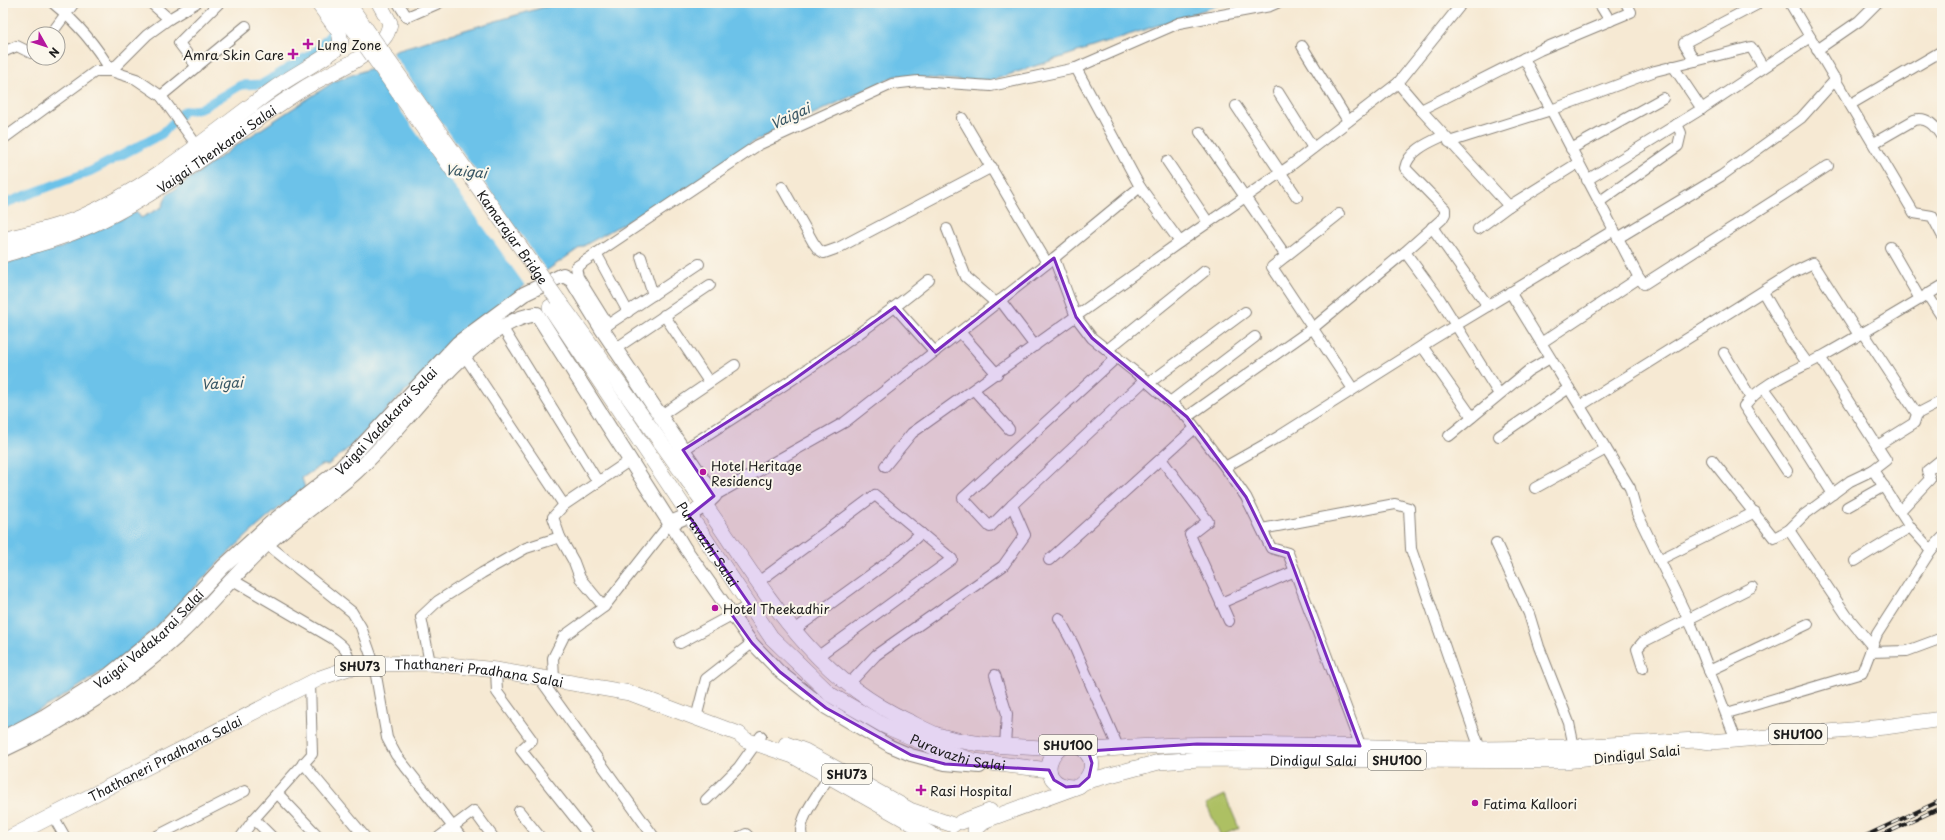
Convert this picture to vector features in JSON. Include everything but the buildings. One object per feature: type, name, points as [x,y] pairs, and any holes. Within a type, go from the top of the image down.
[{"type":"main road","points":[[318,3],[344,15]]},
{"type":"main road","name":"Vaigai Thenkarai Salai","points":[[3,254],[63,238],[101,221],[156,190],[301,90],[358,59],[383,40],[388,32],[390,23],[379,3]]},
{"type":"main road","name":"Kamarajar Bridge","points":[[344,15],[367,39],[554,303]]},
{"type":"main road","name":"Vaigai Thenkarai Salai","points":[[3,240],[57,226],[82,216],[161,173],[273,90],[336,49],[341,42],[344,15]]},
{"type":"main road","name":"Vaigai Vadakarai Salai","points":[[3,738],[45,716],[108,676],[161,633],[233,557],[271,523],[340,469],[458,343],[524,294],[563,275],[572,280],[605,327],[615,349],[683,450],[710,501]]},
{"type":"main road","name":"Puravazhi Salai","points":[[554,303],[710,501],[757,583],[793,631],[817,657],[848,685],[889,713],[937,734],[986,745],[1057,749]]},
{"type":"main road","name":"Puravazhi Salai","points":[[554,303],[689,516],[771,637],[831,695],[883,725],[943,751],[974,761],[1018,766],[1050,772]]},
{"type":"main road","name":"Vaigai Vadakarai Salai","points":[[3,750],[82,708],[125,678],[179,634],[211,603],[231,579],[266,544],[333,492],[366,462],[441,378],[464,355],[502,327],[522,316],[537,314],[629,461],[670,523]]},
{"type":"main road","points":[[670,523],[689,516],[710,501]]},
{"type":"main road","name":"Thathaneri Pradhana Salai","points":[[11,837],[310,683],[349,668],[374,664],[430,663],[538,676],[630,693],[739,734],[746,740],[758,739],[805,750],[910,810],[954,828]]},
{"type":"main road","name":"Dindigul Salai","points":[[1086,751],[1197,744],[1480,749],[1574,747],[1695,740],[1711,742],[1885,727],[1942,719]]},
{"type":"main road","name":"Dindigul Salai","points":[[1885,727],[1906,732],[1942,728]]},
{"type":"main road","name":"Thathaneri Pradhana Salai","points":[[758,739],[793,756],[936,837]]},
{"type":"main road","name":"Dindigul Salai","points":[[1078,785],[1160,762],[1194,759],[1564,761],[1696,748],[1711,742]]},
{"type":"main road","name":"SHU100","points":[[1068,745],[1075,745],[1086,751],[1092,763],[1091,770],[1078,785],[1059,785],[1050,772],[1050,758],[1057,749],[1068,745]]},
{"type":"main road","points":[[954,828],[1039,792],[1045,786],[1050,772]]},
{"type":"main road","name":"SHU73","points":[[954,828],[970,824],[976,834],[986,820],[1078,785]]},
{"type":"street","points":[[53,3],[66,14],[98,50],[111,71]]},
{"type":"street","points":[[57,26],[74,3]]},
{"type":"street","points":[[151,3],[169,19]]},
{"type":"street","points":[[111,71],[147,35],[169,19],[196,3]]},
{"type":"street","points":[[197,67],[179,43],[219,3]]},
{"type":"street","points":[[398,3],[407,17],[439,3]]},
{"type":"street","points":[[699,264],[605,327],[578,277],[576,267],[758,145],[892,84],[918,81],[991,86],[1076,68],[1179,23],[1270,6],[1277,3]]},
{"type":"street","points":[[1599,3],[1610,21]]},
{"type":"street","points":[[1421,110],[1524,58],[1631,12],[1626,3]]},
{"type":"street","points":[[1790,3],[1914,213],[1932,216],[1942,235]]},
{"type":"street","points":[[1817,50],[1859,21],[1877,3]]},
{"type":"street","points":[[885,466],[912,433],[1280,172],[1398,83],[1460,4]]},
{"type":"street","points":[[1695,61],[1684,43],[1756,5]]},
{"type":"street","points":[[161,96],[246,26]]},
{"type":"street","points":[[1587,180],[1702,109],[1810,37]]},
{"type":"street","points":[[3,52],[17,46],[26,50]]},
{"type":"street","points":[[1302,46],[1348,121]]},
{"type":"street","points":[[1186,417],[1313,328],[1405,252],[1442,219],[1445,214],[1445,209],[1405,168],[1406,162],[1413,154],[1427,144],[1551,110],[1655,71],[1751,47],[1763,67]]},
{"type":"street","points":[[1851,104],[1942,51]]},
{"type":"street","points":[[1524,58],[1639,278],[1644,284],[1828,166]]},
{"type":"street","points":[[1673,66],[1702,109]]},
{"type":"street","points":[[1076,68],[1140,187],[1180,242]]},
{"type":"street","points":[[3,139],[96,71],[111,71],[136,79],[161,96],[198,147]]},
{"type":"street","points":[[1225,467],[1278,437],[1510,292],[1721,176],[1801,118],[1836,79]]},
{"type":"street","points":[[1398,83],[1446,139],[1509,206]]},
{"type":"street","points":[[1278,92],[1313,148]]},
{"type":"street","points":[[1571,149],[1663,98]]},
{"type":"street","points":[[1236,106],[1297,197]]},
{"type":"street","points":[[962,118],[1050,261],[1076,317],[1092,338],[1147,381],[1186,417],[1246,497],[1271,548],[1288,554],[1366,760]]},
{"type":"street","points":[[1874,143],[1920,118],[1930,122],[1942,137]]},
{"type":"street","points":[[1599,202],[1678,146],[1681,133],[1677,124]]},
{"type":"street","points":[[1200,132],[1286,256]]},
{"type":"street","points":[[1167,161],[1208,222]]},
{"type":"street","points":[[1478,229],[1509,206],[1578,163]]},
{"type":"street","points":[[782,187],[813,242],[818,249],[824,253],[845,245],[992,167]]},
{"type":"street","points":[[710,501],[845,422],[1050,261],[1140,187]]},
{"type":"street","points":[[1339,214],[1272,267],[1354,389]]},
{"type":"street","points":[[1432,227],[1488,306]]},
{"type":"street","points":[[947,229],[966,277],[998,302],[1036,346]]},
{"type":"street","points":[[1890,247],[1924,297],[1942,317]]},
{"type":"street","points":[[1405,252],[1456,325],[1500,394]]},
{"type":"street","points":[[596,253],[628,312]]},
{"type":"street","points":[[641,258],[653,295]]},
{"type":"street","points":[[1580,406],[1792,273],[1813,263],[1917,414]]},
{"type":"street","points":[[1108,350],[1205,271]]},
{"type":"street","points":[[1541,343],[1639,278]]},
{"type":"street","points":[[683,450],[790,382],[895,307],[929,280]]},
{"type":"street","points":[[615,349],[710,285]]},
{"type":"street","points":[[1787,471],[1744,406],[1750,398],[1764,388],[1861,334],[1942,286]]},
{"type":"street","points":[[1510,292],[1630,488],[1637,513],[1688,619],[1727,713],[1736,740]]},
{"type":"street","points":[[1763,292],[1790,339],[1808,364]]},
{"type":"street","points":[[895,307],[935,352]]},
{"type":"street","points":[[1116,357],[963,498],[990,527],[1147,381],[1245,312]]},
{"type":"street","points":[[664,315],[709,382]]},
{"type":"street","points":[[502,327],[598,482]]},
{"type":"street","points":[[960,332],[997,374]]},
{"type":"street","points":[[1170,402],[1255,337]]},
{"type":"street","points":[[1422,346],[1472,418]]},
{"type":"street","points":[[1724,353],[1750,398]]},
{"type":"street","points":[[464,355],[564,505]]},
{"type":"street","points":[[1712,460],[1755,512],[1774,538],[1789,530],[1804,515],[1850,481],[1873,470],[1886,460],[1820,357]]},
{"type":"street","points":[[1449,436],[1528,371],[1550,358]]},
{"type":"street","points":[[660,416],[734,365]]},
{"type":"street","points":[[1499,436],[1569,388]]},
{"type":"street","points":[[1764,388],[1778,407],[1833,494]]},
{"type":"street","points":[[974,390],[1009,429]]},
{"type":"street","points":[[1878,446],[1914,423],[1917,414],[1942,401]]},
{"type":"street","points":[[1049,560],[1195,428]]},
{"type":"street","points":[[1535,488],[1606,449]]},
{"type":"street","points":[[1161,459],[1208,521],[1190,535],[1229,622]]},
{"type":"street","points":[[1900,511],[1930,479],[1927,471],[1942,459]]},
{"type":"street","points":[[604,607],[580,578],[574,562],[560,537],[553,517],[564,505],[629,461]]},
{"type":"street","points":[[1873,470],[1910,527],[1931,550]]},
{"type":"street","points":[[1848,507],[1884,486]]},
{"type":"street","points":[[757,583],[875,495],[952,559],[817,657]]},
{"type":"street","points":[[1262,530],[1395,504],[1409,508],[1412,550],[1480,749]]},
{"type":"street","points":[[848,685],[876,655],[1003,566],[1025,535],[1012,505]]},
{"type":"street","points":[[1659,560],[1755,512]]},
{"type":"street","points":[[554,680],[553,658],[564,636],[604,607],[670,523],[685,548],[752,643],[780,672],[826,708],[890,746],[911,755],[945,764],[1015,770],[1018,766]]},
{"type":"street","points":[[1855,561],[1910,527]]},
{"type":"street","points":[[1789,530],[1871,649]]},
{"type":"street","points":[[793,631],[895,557],[922,534]]},
{"type":"street","points":[[430,663],[421,617],[438,602],[482,573],[526,548],[560,537]]},
{"type":"street","points":[[1727,713],[1862,673],[1877,634],[1931,550],[1942,538]]},
{"type":"street","points":[[1496,543],[1529,614],[1539,647],[1569,723],[1574,747]]},
{"type":"street","points":[[266,544],[352,612],[361,627],[374,664],[387,738],[396,756],[461,837]]},
{"type":"street","points":[[1221,603],[1295,571]]},
{"type":"street","points":[[231,579],[332,638],[346,650],[349,655],[349,668]]},
{"type":"street","points":[[1643,668],[1637,649],[1640,645],[1752,587]]},
{"type":"street","points":[[680,643],[750,605]]},
{"type":"street","points":[[1058,618],[1072,644],[1118,748]]},
{"type":"street","points":[[1710,671],[1808,624]]},
{"type":"street","points":[[1871,649],[1907,651],[1942,638]]},
{"type":"street","points":[[696,718],[706,679],[752,643]]},
{"type":"street","points":[[496,670],[497,692],[532,740],[522,750],[590,837]]},
{"type":"street","points":[[995,675],[1007,714],[1005,745]]},
{"type":"street","points":[[538,676],[654,837]]},
{"type":"street","points":[[241,837],[254,819],[312,754],[310,683]]},
{"type":"street","points":[[706,800],[739,767],[758,739]]},
{"type":"street","points":[[304,763],[365,837]]},
{"type":"street","points":[[802,837],[800,827],[804,817],[829,777]]},
{"type":"street","points":[[155,837],[245,791]]},
{"type":"street","points":[[277,793],[319,837]]},
{"type":"street","points":[[439,837],[474,811],[493,837]]},
{"type":"street","points":[[519,811],[540,837]]},
{"type":"street","points":[[53,816],[65,837]]},
{"type":"street","points":[[254,819],[272,837]]},
{"type":"street","points":[[740,837],[746,834],[749,837]]},
{"type":"highlighted area","points":[[1054,258],[1076,317],[1092,338],[1187,417],[1246,497],[1271,548],[1288,553],[1360,746],[1197,744],[1088,751],[1092,763],[1089,777],[1079,786],[1066,787],[1054,780],[1049,770],[945,764],[911,755],[826,708],[780,672],[752,643],[732,615],[750,605],[689,516],[714,496],[683,450],[789,383],[895,307],[935,352]]},
{"type":"green space","points":[[1225,795],[1239,828],[1221,836],[1206,804]]},
{"type":"water","name":"Vaigai","points":[[558,3],[1225,3],[987,82],[895,76],[753,142],[708,176],[578,249],[517,291],[395,401],[351,446],[328,465],[321,465],[302,478],[305,488],[240,542],[143,639],[110,665],[76,688],[40,710],[3,729],[3,264],[60,248],[137,212],[141,218],[162,207],[167,195],[240,143],[335,81],[374,67],[396,50]]},
{"type":"pier","points":[[391,51],[548,273],[526,287],[369,66]]},
{"type":"waterway","points":[[3,204],[91,171],[162,134],[184,111],[200,109],[241,85],[262,84],[316,51],[339,25]]},
{"type":"railway","points":[[1863,837],[1942,800]]},
{"type":"railway","points":[[1878,837],[1942,807]]},
{"type":"place","name":"Lung Zone","points":[[308,44]]},
{"type":"place","name":"Amra Skin Care","points":[[293,54]]},
{"type":"place","name":"Hotel Heritage Residency","points":[[703,472]]},
{"type":"place","name":"Hotel Theekadhir","points":[[715,608]]},
{"type":"place","name":"Rasi Hospital","points":[[921,790]]},
{"type":"place","name":"Fatima Kalloori","points":[[1475,803]]}]
